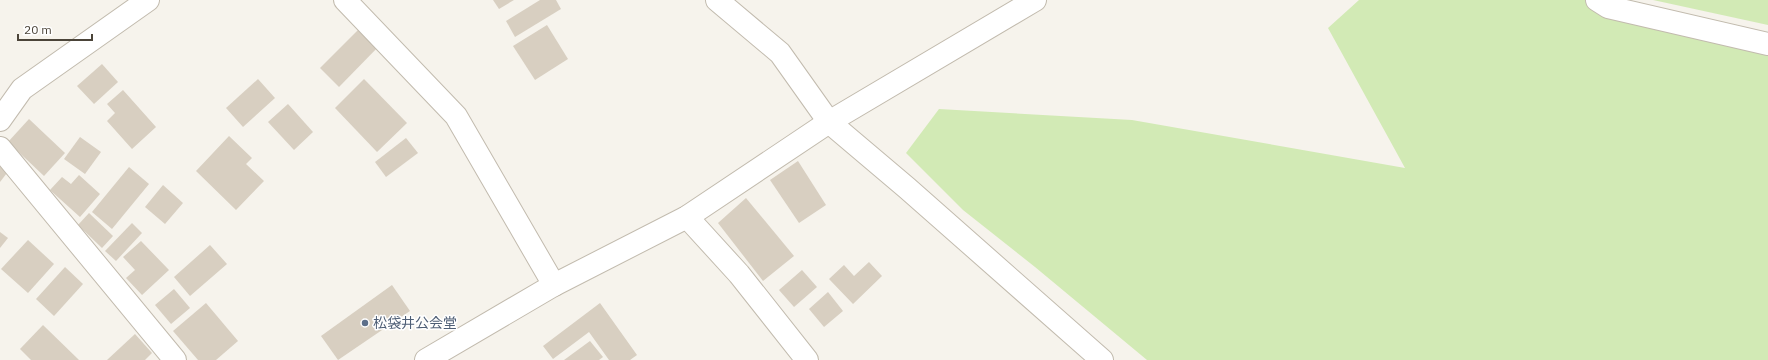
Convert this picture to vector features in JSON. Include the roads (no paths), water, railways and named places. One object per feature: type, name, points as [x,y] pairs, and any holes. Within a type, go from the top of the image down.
[{"type":"street","points":[[0,120],[22,88],[148,0]]},
{"type":"street","points":[[345,0],[456,116],[554,285]]},
{"type":"street","points":[[717,0],[780,52],[829,122],[907,188],[1102,360]]},
{"type":"street","points":[[426,360],[554,285],[688,217],[829,122],[1035,0]]},
{"type":"street","points":[[1597,0],[1608,7],[1768,44]]},
{"type":"street","points":[[0,148],[175,360]]},
{"type":"street","points":[[688,217],[739,274],[797,356]]},
{"type":"place","name":"松袋井公会堂","points":[[365,323]]}]
